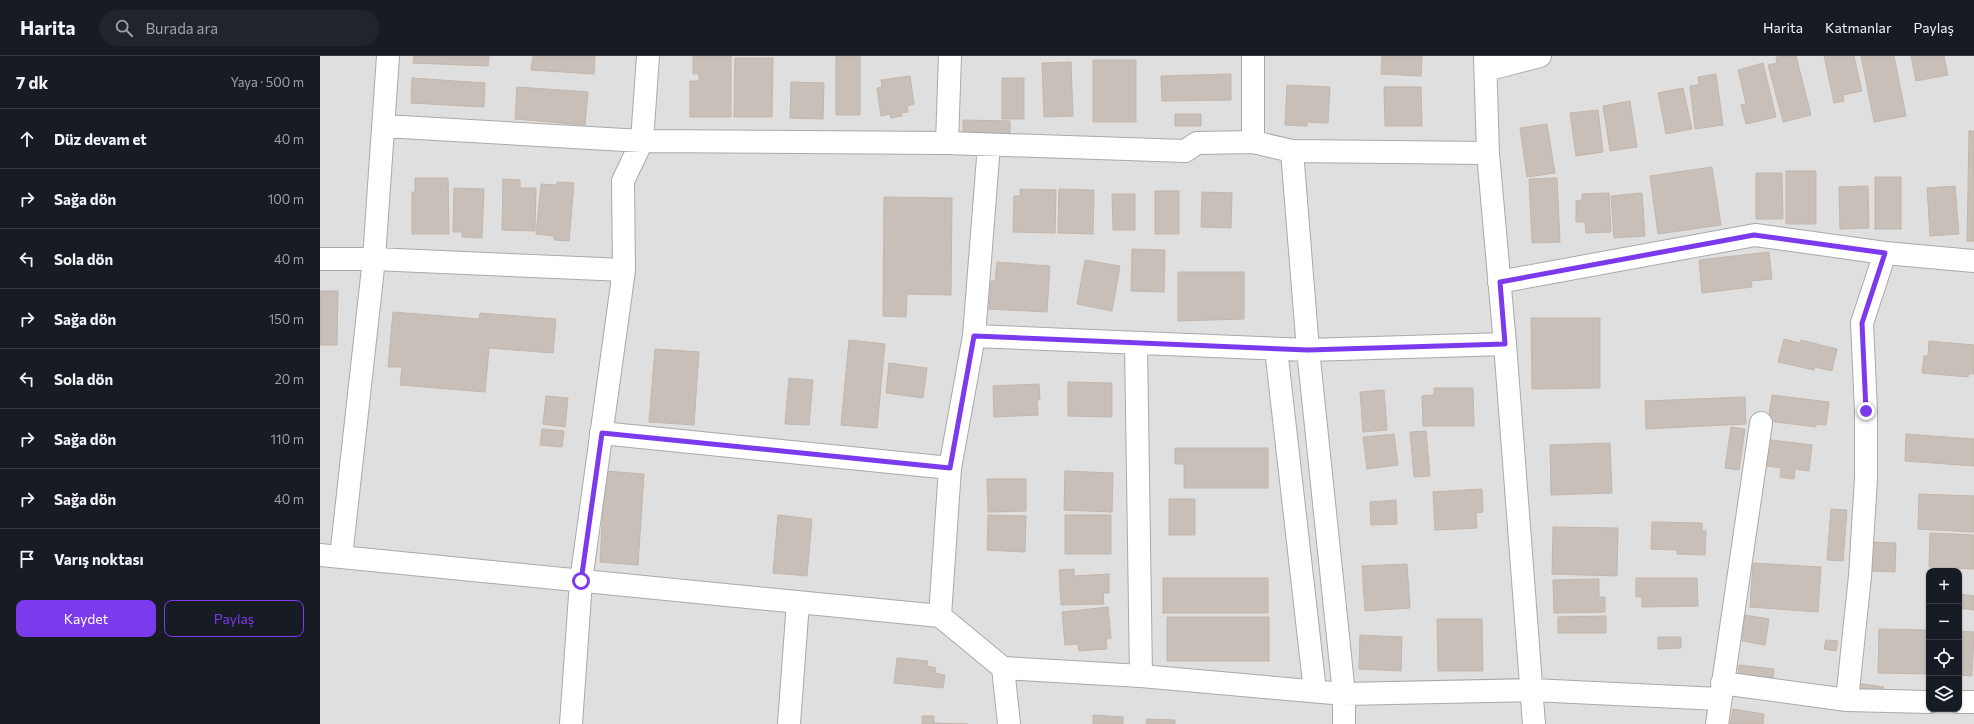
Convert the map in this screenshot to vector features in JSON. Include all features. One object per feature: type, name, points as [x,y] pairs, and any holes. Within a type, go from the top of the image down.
[{"type":"street","points":[[388,56],[374,259],[331,556],[940,616],[1003,668],[1141,676],[1344,694],[1532,690],[1721,691],[1847,700],[1926,702]]},
{"type":"street","points":[[571,724],[581,581],[624,270],[623,181],[642,141],[648,56]]},
{"type":"street","points":[[947,143],[950,56]]},
{"type":"street","points":[[1253,56],[1253,142]]},
{"type":"street","points":[[1534,724],[1505,344],[1488,153],[1485,63],[1540,56]]},
{"type":"street","points":[[384,126],[642,141],[947,143],[1185,151],[1197,143],[1253,142],[1292,151],[1488,153]]},
{"type":"street","points":[[940,616],[950,468],[974,336],[989,145]]},
{"type":"street","points":[[1292,151],[1308,350],[1344,694],[1344,724]]},
{"type":"street","points":[[1500,282],[1754,235],[1885,253],[1974,262]]},
{"type":"street","points":[[1847,700],[1860,576],[1866,478],[1866,411],[1862,323],[1885,253]]},
{"type":"street","points":[[320,259],[374,259],[624,270]]},
{"type":"street","points":[[974,336],[1308,350],[1505,344]]},
{"type":"street","points":[[1136,343],[1141,676]]},
{"type":"street","points":[[1276,349],[1315,691]]},
{"type":"street","points":[[1717,724],[1761,423]]},
{"type":"street","points":[[602,433],[950,468]]},
{"type":"street","points":[[789,724],[798,602]]},
{"type":"street","points":[[1003,668],[1008,724]]},
{"type":"street","points":[[1962,702],[1974,702]]},
{"type":"shaded area","points":[[320,56],[1974,56],[1974,724],[320,724]]},
{"type":"building","points":[[414,56],[489,56],[488,66],[413,63]]},
{"type":"building","points":[[533,56],[595,56],[594,74],[531,70]]},
{"type":"building","points":[[693,56],[731,56],[731,117],[690,117],[690,81],[699,81],[699,74],[693,74]]},
{"type":"building","points":[[836,56],[860,56],[860,115],[836,115]]},
{"type":"building","points":[[1382,56],[1422,56],[1421,76],[1381,74]]},
{"type":"building","points":[[1796,56],[1811,115],[1783,122],[1768,65],[1777,63],[1776,57]]},
{"type":"building","points":[[1824,56],[1854,56],[1862,91],[1843,95],[1844,101],[1834,103]]},
{"type":"building","points":[[1861,56],[1894,56],[1906,116],[1874,122]]},
{"type":"building","points":[[1911,56],[1944,56],[1948,75],[1916,81]]},
{"type":"building","points":[[735,58],[773,58],[772,117],[734,117]]},
{"type":"building","points":[[1093,60],[1136,60],[1136,122],[1093,122]]},
{"type":"building","points":[[1071,62],[1073,116],[1044,117],[1042,63]]},
{"type":"building","points":[[1763,63],[1776,117],[1746,124],[1741,105],[1746,104],[1738,70]]},
{"type":"building","points":[[1231,74],[1231,100],[1162,101],[1161,76]]},
{"type":"building","points":[[1716,74],[1723,125],[1695,129],[1690,86],[1699,85],[1698,77]]},
{"type":"building","points":[[910,76],[914,104],[907,106],[908,112],[901,113],[902,116],[891,118],[890,114],[881,116],[877,88],[882,87],[881,80]]},
{"type":"building","points":[[412,78],[485,83],[484,107],[411,103]]},
{"type":"building","points":[[1002,78],[1024,78],[1024,119],[1002,119]]},
{"type":"building","points":[[791,82],[824,83],[823,119],[790,118]]},
{"type":"building","points":[[1287,85],[1330,87],[1328,123],[1307,122],[1307,126],[1285,125]]},
{"type":"building","points":[[517,87],[588,92],[585,125],[515,119]]},
{"type":"building","points":[[1384,87],[1421,87],[1422,126],[1385,126]]},
{"type":"building","points":[[1683,88],[1692,129],[1666,134],[1658,93]]},
{"type":"building","points":[[1630,101],[1637,147],[1610,151],[1603,106]]},
{"type":"building","points":[[1598,110],[1603,152],[1576,156],[1570,113]]},
{"type":"building","points":[[1175,114],[1201,114],[1201,126],[1175,126]]},
{"type":"building","points":[[963,120],[1010,121],[1010,134],[963,133]]},
{"type":"building","points":[[1547,124],[1555,173],[1527,177],[1520,128]]},
{"type":"building","points":[[1969,131],[1974,131],[1974,241],[1967,241]]},
{"type":"building","points":[[1712,167],[1721,225],[1658,234],[1650,176]]},
{"type":"building","points":[[1786,171],[1816,171],[1816,224],[1786,224]]},
{"type":"building","points":[[1756,173],[1782,173],[1783,219],[1756,219]]},
{"type":"building","points":[[1875,177],[1901,177],[1901,229],[1875,229]]},
{"type":"building","points":[[415,178],[448,178],[449,234],[412,234],[412,192],[415,192]]},
{"type":"building","points":[[1557,178],[1560,242],[1532,243],[1529,179]]},
{"type":"building","points":[[503,179],[520,180],[520,188],[536,188],[535,231],[502,230]]},
{"type":"building","points":[[557,182],[574,183],[569,241],[554,240],[554,236],[536,234],[541,184],[557,185]]},
{"type":"building","points":[[1868,186],[1869,228],[1840,229],[1839,187]]},
{"type":"building","points":[[1955,186],[1959,234],[1930,236],[1927,188]]},
{"type":"building","points":[[454,188],[484,189],[482,238],[462,237],[462,232],[453,232]]},
{"type":"building","points":[[1020,189],[1056,190],[1055,233],[1013,232],[1014,196],[1020,196]]},
{"type":"building","points":[[1059,189],[1094,190],[1093,234],[1058,233]]},
{"type":"building","points":[[1155,191],[1179,191],[1179,234],[1155,234]]},
{"type":"building","points":[[1202,192],[1232,193],[1231,228],[1201,227]]},
{"type":"building","points":[[1609,193],[1611,232],[1586,233],[1585,222],[1576,222],[1576,201],[1582,200],[1582,194]]},
{"type":"building","points":[[1642,193],[1645,236],[1614,238],[1611,196]]},
{"type":"building","points":[[1112,194],[1135,194],[1135,230],[1113,230]]},
{"type":"building","points":[[884,197],[952,198],[951,295],[907,294],[906,317],[883,316]]},
{"type":"building","points":[[1132,249],[1165,250],[1164,292],[1131,291]]},
{"type":"building","points":[[1769,252],[1772,279],[1751,281],[1752,287],[1702,293],[1699,260]]},
{"type":"building","points":[[1085,260],[1120,266],[1112,311],[1077,304]]},
{"type":"building","points":[[997,262],[1050,266],[1047,312],[989,309],[991,281],[995,281]]},
{"type":"building","points":[[1178,272],[1244,272],[1244,319],[1178,321]]},
{"type":"building","points":[[320,291],[338,291],[337,345],[320,345]]},
{"type":"building","points":[[393,312],[479,319],[480,313],[556,319],[553,353],[489,348],[485,392],[400,385],[402,367],[388,367]]},
{"type":"building","points":[[1531,318],[1600,318],[1600,388],[1532,389]]},
{"type":"building","points":[[1784,339],[1800,343],[1801,340],[1837,349],[1832,371],[1815,367],[1814,370],[1778,362]]},
{"type":"building","points":[[849,340],[885,344],[877,428],[841,425]]},
{"type":"building","points":[[1929,341],[1974,345],[1974,374],[1969,374],[1968,377],[1922,373],[1924,356],[1928,356]]},
{"type":"building","points":[[655,349],[699,352],[694,425],[649,422]]},
{"type":"building","points":[[889,363],[927,368],[923,398],[886,393]]},
{"type":"building","points":[[789,378],[813,380],[809,425],[785,424]]},
{"type":"building","points":[[1068,382],[1112,383],[1112,417],[1068,416]]},
{"type":"building","points":[[1039,384],[1040,400],[1037,400],[1038,415],[994,417],[993,386]]},
{"type":"building","points":[[1434,388],[1473,388],[1474,426],[1423,426],[1422,396],[1434,395]]},
{"type":"building","points":[[1384,390],[1387,430],[1363,432],[1360,392]]},
{"type":"building","points":[[1772,395],[1829,402],[1826,425],[1816,424],[1816,427],[1768,421]]},
{"type":"building","points":[[546,396],[568,398],[565,427],[543,424]]},
{"type":"building","points":[[1745,397],[1746,424],[1646,429],[1645,401]]},
{"type":"building","points":[[1731,427],[1745,429],[1739,470],[1725,468]]},
{"type":"building","points":[[542,429],[564,431],[562,447],[540,445]]},
{"type":"building","points":[[1426,431],[1430,476],[1414,477],[1410,432]]},
{"type":"building","points":[[1394,434],[1398,465],[1367,469],[1363,437]]},
{"type":"building","points":[[1906,434],[1974,439],[1974,466],[1905,461]]},
{"type":"building","points":[[1763,439],[1812,445],[1809,471],[1795,469],[1794,479],[1780,477],[1781,468],[1760,465]]},
{"type":"building","points":[[1610,443],[1612,493],[1551,495],[1550,445]]},
{"type":"building","points":[[1175,448],[1268,448],[1268,488],[1184,488],[1184,464],[1175,464]]},
{"type":"building","points":[[605,471],[644,474],[638,565],[600,562]]},
{"type":"building","points":[[1065,471],[1113,473],[1112,512],[1064,510]]},
{"type":"building","points":[[987,479],[1026,479],[1026,511],[988,512]]},
{"type":"building","points":[[1482,489],[1483,512],[1476,513],[1477,528],[1435,530],[1433,492]]},
{"type":"building","points":[[1919,494],[1974,496],[1974,532],[1918,529]]},
{"type":"building","points":[[1169,499],[1195,499],[1195,535],[1169,535]]},
{"type":"building","points":[[1396,500],[1397,524],[1371,525],[1370,502]]},
{"type":"building","points":[[1831,509],[1847,510],[1843,561],[1827,560]]},
{"type":"building","points":[[778,515],[812,519],[807,576],[773,573]]},
{"type":"building","points":[[988,515],[1026,516],[1025,552],[987,550]]},
{"type":"building","points":[[1065,515],[1111,515],[1111,554],[1065,554]]},
{"type":"building","points":[[1652,522],[1702,523],[1702,531],[1706,531],[1705,555],[1677,554],[1677,550],[1651,549]]},
{"type":"building","points":[[1553,527],[1618,528],[1617,576],[1552,574]]},
{"type":"building","points":[[1930,533],[1974,535],[1974,569],[1929,567]]},
{"type":"building","points":[[1872,542],[1896,543],[1895,572],[1871,571]]},
{"type":"building","points":[[1753,563],[1821,567],[1818,612],[1750,607]]},
{"type":"building","points":[[1407,564],[1410,608],[1365,611],[1362,566]]},
{"type":"building","points":[[1074,569],[1074,576],[1109,574],[1109,593],[1103,593],[1104,604],[1061,605],[1059,570]]},
{"type":"building","points":[[1163,578],[1268,578],[1268,613],[1163,613]]},
{"type":"building","points":[[1636,578],[1697,578],[1698,606],[1642,607],[1642,597],[1636,597]]},
{"type":"building","points":[[1599,579],[1599,597],[1605,597],[1605,612],[1554,613],[1553,580]]},
{"type":"building","points":[[1962,594],[1974,596],[1974,610],[1962,608]]},
{"type":"building","points":[[1108,607],[1111,638],[1106,639],[1107,649],[1079,651],[1078,644],[1065,645],[1062,612]]},
{"type":"building","points":[[1745,615],[1769,619],[1765,645],[1742,641]]},
{"type":"building","points":[[1606,616],[1606,633],[1558,633],[1558,617]]},
{"type":"building","points":[[1167,617],[1269,617],[1269,661],[1167,661]]},
{"type":"building","points":[[1437,619],[1482,619],[1483,671],[1438,671]]},
{"type":"building","points":[[1879,629],[1926,630],[1926,674],[1878,673]]},
{"type":"building","points":[[1962,631],[1974,632],[1972,676],[1962,675]]},
{"type":"building","points":[[1360,635],[1402,637],[1401,671],[1359,669]]},
{"type":"building","points":[[1658,637],[1681,637],[1681,648],[1658,649]]},
{"type":"building","points":[[1826,640],[1838,641],[1836,651],[1824,649]]},
{"type":"building","points":[[897,658],[928,661],[927,666],[936,668],[935,673],[945,675],[943,688],[894,683]]},
{"type":"building","points":[[1739,665],[1774,669],[1772,689],[1737,685]]},
{"type":"building","points":[[1856,683],[1884,687],[1883,696],[1855,693]]},
{"type":"building","points":[[1733,709],[1764,714],[1763,724],[1730,724]]},
{"type":"building","points":[[1093,715],[1123,717],[1123,724],[1093,724]]},
{"type":"building","points":[[922,716],[934,716],[934,723],[968,724],[922,724]]},
{"type":"building","points":[[1147,719],[1175,720],[1175,724],[1146,724]]},
{"type":"route","points":[[581,581],[602,433],[950,468],[974,336],[1308,350],[1505,344],[1500,282],[1754,235],[1885,253],[1862,323],[1866,411]]}]
